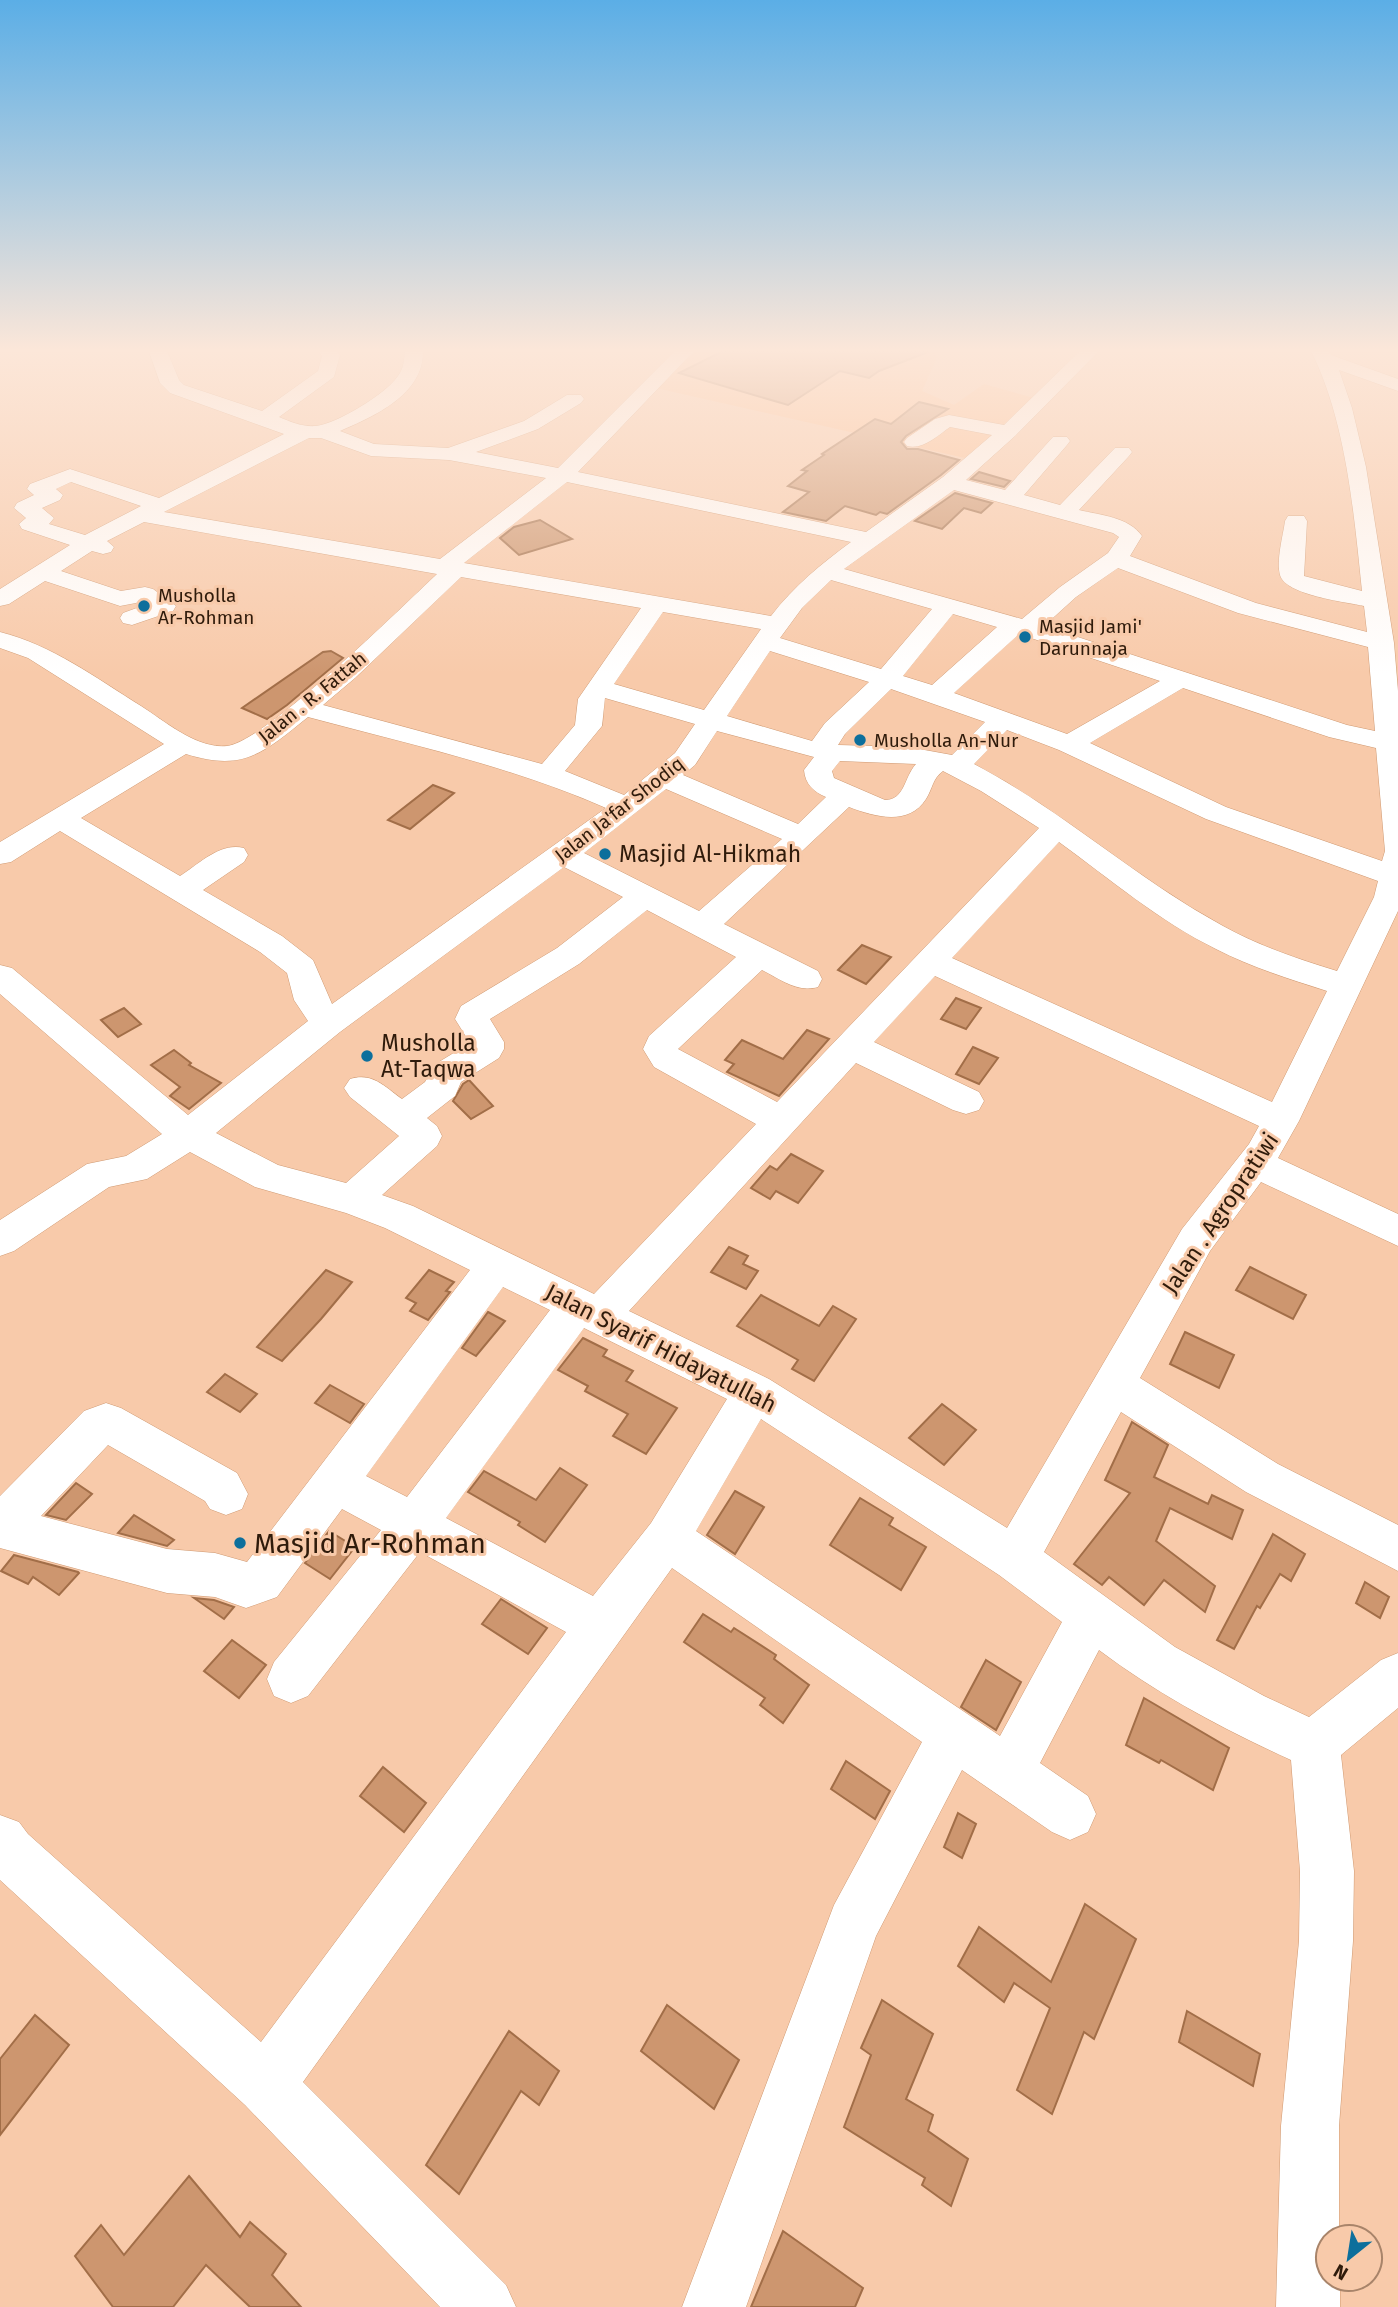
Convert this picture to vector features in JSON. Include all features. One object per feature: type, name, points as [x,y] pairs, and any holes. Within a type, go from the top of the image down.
[{"type":"street","points":[[0,598],[89,543],[257,459]]},
{"type":"street","points":[[476,459],[564,474],[704,514],[873,540]]},
{"type":"street","name":"Jalan . R. Fattah","points":[[0,640],[37,653],[183,744],[216,754],[242,751],[270,734],[355,664],[449,569],[579,459]]},
{"type":"street","name":"Jalan Ja'far Shodiq","points":[[0,1240],[100,1174],[134,1169],[190,1135],[328,1024],[628,807],[685,760],[770,633],[793,603],[826,570],[873,540],[978,459]]},
{"type":"street","points":[[1010,497],[1044,459]]},
{"type":"street","points":[[1065,512],[1116,459]]},
{"type":"street","points":[[119,551],[30,524],[43,518],[25,508],[51,495],[38,489],[70,475],[150,510],[449,569],[656,604],[770,633],[1069,744],[1216,813],[1395,875],[1381,643],[1368,537],[1353,459]]},
{"type":"street","points":[[936,695],[1020,626],[1117,558],[1130,536],[1127,531],[1065,512],[951,482]]},
{"type":"street","points":[[1296,521],[1291,574],[1294,580],[1307,586],[1376,601]]},
{"type":"street","points":[[1117,558],[1247,608],[1381,643]]},
{"type":"street","points":[[826,570],[1020,626],[1339,732],[1389,743]]},
{"type":"street","points":[[40,572],[120,599],[145,594],[164,606],[132,618]]},
{"type":"street","points":[[548,775],[588,726],[591,699],[656,604]]},
{"type":"street","points":[[828,752],[824,742],[830,733],[874,693],[949,604]]},
{"type":"street","points":[[1069,744],[1100,725],[1146,704],[1179,680]]},
{"type":"street","points":[[599,688],[713,720],[750,734],[828,752],[878,752],[948,763],[1021,801],[1138,888],[1211,933],[1275,963],[1347,986]]},
{"type":"street","points":[[303,708],[548,775],[628,807]]},
{"type":"street","points":[[828,752],[818,770],[818,778],[822,784],[883,809],[897,810],[905,806],[917,789],[919,779],[948,763],[1003,719]]},
{"type":"street","points":[[0,855],[183,744]]},
{"type":"street","points":[[663,777],[802,838]]},
{"type":"street","points":[[702,926],[802,838],[845,795]]},
{"type":"street","points":[[61,819],[271,944],[302,968],[311,1000],[328,1024]]},
{"type":"street","points":[[291,1679],[589,1310],[780,1121],[1056,828]]},
{"type":"street","points":[[563,854],[806,979]]},
{"type":"street","points":[[181,890],[233,855]]},
{"type":"street","name":"Jalan . Agropratiwi","points":[[1015,1559],[1196,1240],[1255,1163],[1281,1121],[1347,986],[1395,875]]},
{"type":"street","points":[[402,1118],[443,1087],[446,1074],[487,1049],[487,1042],[472,1019],[473,1014],[568,956],[643,897]]},
{"type":"street","points":[[757,956],[661,1045],[660,1049],[666,1058],[780,1121]]},
{"type":"street","points":[[930,961],[1281,1121]]},
{"type":"street","name":"Jalan Syarif Hidayatullah","points":[[0,976],[163,1117],[220,1153],[268,1177],[352,1200],[399,1217],[754,1392],[1015,1559],[1158,1664],[1246,1714],[1314,1745]]},
{"type":"street","points":[[851,1046],[966,1101]]},
{"type":"street","points":[[352,1200],[423,1139],[422,1133],[362,1088]]},
{"type":"street","points":[[1255,1163],[1398,1231]]},
{"type":"street","points":[[226,1494],[225,1489],[106,1422],[99,1425],[0,1527],[167,1571],[215,1575],[246,1585],[261,1581],[497,1265]]},
{"type":"street","points":[[1114,1385],[1262,1478],[1398,1549]]},
{"type":"street","points":[[265,2085],[600,1625],[667,1538],[754,1392]]},
{"type":"street","points":[[335,1482],[600,1625]]},
{"type":"street","points":[[667,1538],[1070,1814]]},
{"type":"street","points":[[1009,1771],[1092,1615]]},
{"type":"street","points":[[1308,2307],[1310,2126],[1326,1941],[1327,1871],[1314,1745],[1398,1677]]},
{"type":"street","points":[[714,2307],[853,1924],[954,1733]]},
{"type":"street","points":[[3,1852],[265,2085],[484,2307]]},
{"type":"building","points":[[819,459],[959,460],[887,514],[880,512],[876,515],[845,506],[826,521],[783,512],[809,492],[788,486],[807,471],[802,470]]},
{"type":"building","points":[[979,472],[1010,481],[1004,487],[971,479]]},
{"type":"building","points":[[955,493],[992,503],[981,513],[964,508],[942,529],[915,521]]},
{"type":"building","points":[[540,520],[572,539],[519,555],[500,538],[514,527]]},
{"type":"building","points":[[331,651],[343,658],[267,719],[242,708],[323,652]]},
{"type":"building","points":[[433,785],[454,793],[410,829],[388,820]]},
{"type":"building","points":[[862,945],[891,957],[866,984],[838,970]]},
{"type":"building","points":[[956,998],[981,1008],[966,1029],[941,1019]]},
{"type":"building","points":[[124,1008],[141,1024],[118,1037],[101,1020]]},
{"type":"building","points":[[807,1030],[829,1039],[779,1096],[727,1072],[734,1064],[725,1060],[742,1040],[783,1059]]},
{"type":"building","points":[[973,1047],[998,1058],[979,1084],[956,1074]]},
{"type":"building","points":[[174,1050],[191,1063],[189,1065],[221,1083],[189,1109],[170,1096],[180,1087],[151,1065]]},
{"type":"building","points":[[469,1080],[493,1106],[471,1119],[453,1101],[463,1084]]},
{"type":"building","points":[[791,1154],[823,1171],[798,1203],[776,1191],[770,1199],[751,1188],[770,1166],[777,1170]]},
{"type":"building","points":[[729,1247],[748,1256],[743,1264],[758,1271],[746,1289],[711,1272]]},
{"type":"building","points":[[1250,1267],[1306,1295],[1293,1319],[1236,1290]]},
{"type":"building","points":[[326,1270],[352,1282],[321,1319],[282,1361],[257,1347]]},
{"type":"building","points":[[429,1270],[454,1282],[446,1291],[450,1292],[428,1320],[410,1311],[416,1303],[406,1298]]},
{"type":"building","points":[[761,1295],[819,1326],[833,1306],[856,1319],[814,1381],[792,1369],[798,1360],[737,1326]]},
{"type":"building","points":[[488,1312],[505,1321],[476,1356],[462,1348]]},
{"type":"building","points":[[1185,1332],[1234,1355],[1219,1388],[1170,1364]]},
{"type":"building","points":[[583,1338],[607,1350],[603,1356],[633,1371],[626,1381],[677,1408],[646,1454],[613,1436],[628,1414],[585,1391],[588,1386],[558,1370]]},
{"type":"building","points":[[225,1374],[257,1394],[240,1412],[207,1392]]},
{"type":"building","points":[[330,1385],[364,1404],[350,1423],[315,1403]]},
{"type":"building","points":[[942,1404],[976,1430],[944,1465],[909,1438]]},
{"type":"building","points":[[1132,1422],[1168,1445],[1154,1477],[1208,1504],[1212,1495],[1243,1510],[1232,1539],[1170,1508],[1156,1541],[1215,1586],[1205,1612],[1164,1580],[1144,1605],[1109,1577],[1102,1585],[1074,1564],[1130,1493],[1105,1480]]},
{"type":"building","points":[[560,1468],[587,1485],[545,1542],[518,1525],[520,1522],[468,1492],[484,1471],[536,1500]]},
{"type":"building","points":[[76,1483],[92,1494],[66,1520],[46,1515]]},
{"type":"building","points":[[735,1491],[764,1507],[735,1554],[707,1535]]},
{"type":"building","points":[[860,1498],[893,1518],[889,1525],[926,1547],[901,1590],[830,1545]]},
{"type":"building","points":[[134,1515],[174,1540],[167,1546],[118,1533]]},
{"type":"building","points":[[329,1531],[355,1547],[330,1579],[305,1563]]},
{"type":"building","points":[[1273,1534],[1305,1554],[1291,1581],[1280,1574],[1260,1608],[1257,1606],[1234,1649],[1217,1640]]},
{"type":"building","points":[[14,1555],[79,1573],[59,1595],[33,1577],[28,1584],[1,1571]]},
{"type":"building","points":[[1365,1582],[1389,1597],[1380,1618],[1356,1603]]},
{"type":"building","points":[[194,1598],[214,1600],[234,1607],[224,1619]]},
{"type":"building","points":[[501,1599],[547,1628],[528,1654],[482,1624]]},
{"type":"building","points":[[703,1614],[731,1632],[734,1628],[776,1655],[774,1659],[809,1685],[783,1723],[760,1705],[765,1698],[684,1642]]},
{"type":"building","points":[[232,1640],[266,1665],[239,1698],[204,1671]]},
{"type":"building","points":[[986,1660],[1021,1682],[996,1730],[961,1707]]},
{"type":"building","points":[[1144,1698],[1229,1748],[1213,1790],[1161,1760],[1159,1763],[1126,1745]]},
{"type":"building","points":[[846,1761],[890,1791],[875,1819],[831,1789]]},
{"type":"building","points":[[383,1767],[426,1803],[404,1832],[360,1796]]},
{"type":"building","points":[[958,1813],[976,1824],[962,1858],[944,1847]]},
{"type":"building","points":[[1085,1904],[1136,1939],[1094,2039],[1084,2032],[1052,2114],[1017,2090],[1050,2008],[1014,1983],[1004,2002],[958,1966],[979,1927],[1051,1982]]},
{"type":"building","points":[[882,2000],[933,2034],[906,2099],[933,2115],[928,2131],[968,2159],[951,2206],[922,2185],[925,2178],[844,2127],[871,2055],[861,2048]]},
{"type":"building","points":[[667,2005],[739,2060],[714,2109],[641,2051]]},
{"type":"building","points":[[1187,2011],[1260,2054],[1253,2086],[1179,2042]]},
{"type":"building","points":[[35,2015],[69,2045],[0,2135],[0,2059]]},
{"type":"building","points":[[509,2031],[559,2071],[539,2105],[521,2091],[459,2194],[426,2165]]},
{"type":"building","points":[[189,2176],[240,2237],[250,2222],[286,2254],[272,2275],[301,2307],[250,2307],[206,2265],[173,2307],[113,2307],[75,2256],[101,2225],[124,2255]]},
{"type":"building","points":[[783,2231],[863,2288],[855,2307],[751,2307]]},
{"type":"place","name":"Musholla Ar-Rohman","points":[[144,606]]},
{"type":"place","name":"Masjid Jami' Darunnaja","points":[[1025,637]]},
{"type":"place","name":"Musholla An-Nur","points":[[860,740]]},
{"type":"place","name":"Masjid Al-Hikmah","points":[[605,854]]},
{"type":"place","name":"Musholla At-Taqwa","points":[[367,1056]]},
{"type":"place","name":"Masjid Ar-Rohman","points":[[240,1543]]}]
